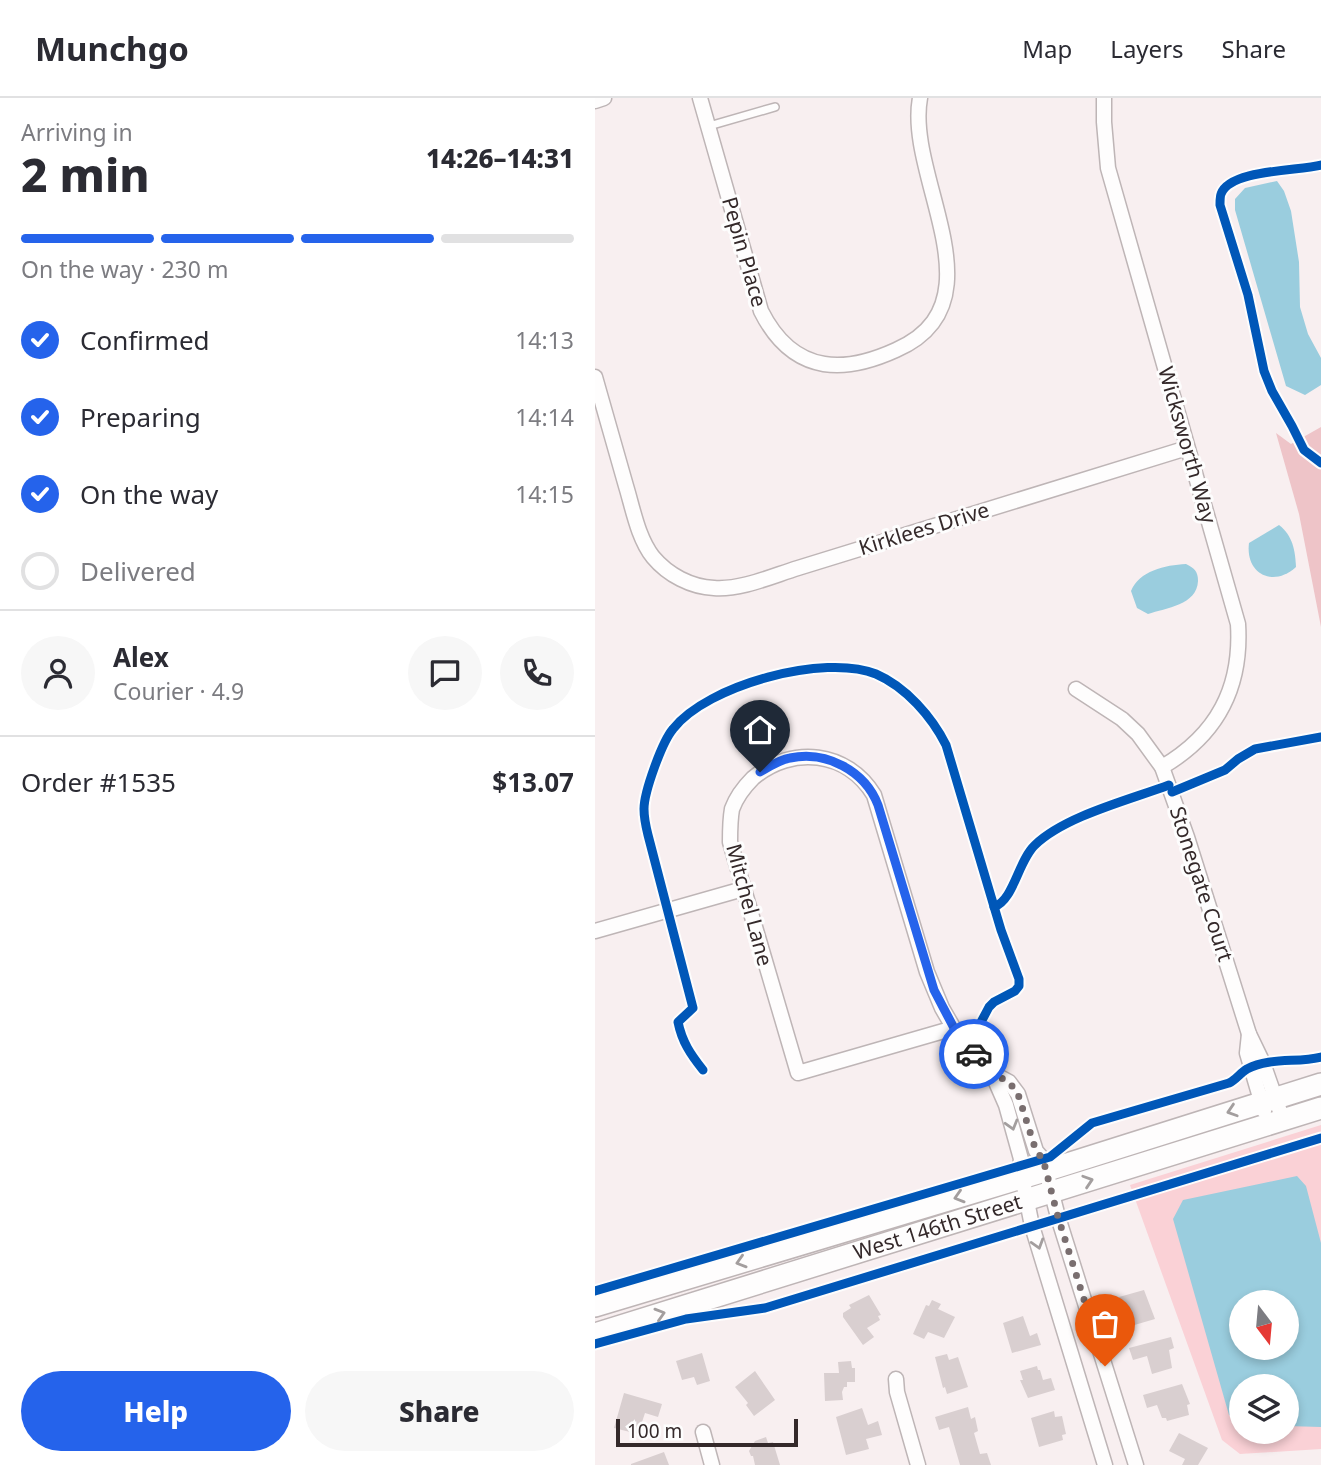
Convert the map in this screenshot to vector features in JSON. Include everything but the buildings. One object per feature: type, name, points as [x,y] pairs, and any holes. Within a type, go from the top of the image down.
[{"type":"main road","name":"West 146th Street","points":[[595,1306],[1024,1178],[1321,1084]]},
{"type":"main road","name":"West 146th Street","points":[[595,1334],[1321,1108]]},
{"type":"street","points":[[595,101],[604,98]]},
{"type":"street","name":"Pepin Place","points":[[700,98],[761,311],[768,326],[788,348],[816,362],[839,365],[858,363],[904,347],[925,331],[941,308],[948,272],[918,132],[920,98]]},
{"type":"street","name":"Wicksworth Way","points":[[1104,98],[1108,168],[1238,624],[1239,641],[1234,680],[1220,713],[1198,741],[1162,767]]},
{"type":"street","name":"Kirklees Drive","points":[[595,377],[635,517],[649,551],[662,566],[676,576],[699,586],[716,589],[734,587],[1187,448]]},
{"type":"street","name":"Stonegate Court","points":[[1076,689],[1122,719],[1138,734],[1162,767],[1249,1034],[1263,1063],[1268,1100],[1276,1122]]},
{"type":"street","name":"Mitchel Lane","points":[[816,757],[839,764],[862,778],[874,795],[927,972],[954,1028],[798,1073],[743,889],[730,842],[733,808],[749,782],[787,758],[816,757]]},
{"type":"street","points":[[595,931],[743,889]]},
{"type":"street","points":[[954,1028],[992,1073],[1006,1105],[1024,1178],[1032,1226],[1105,1465]]},
{"type":"street","points":[[992,1073],[1009,1082],[1018,1094],[1036,1151],[1043,1159],[1051,1193],[1136,1465]]},
{"type":"street","points":[[896,1379],[897,1392],[917,1465]]},
{"type":"street","points":[[703,1432],[712,1465]]},
{"type":"lane","points":[[708,126],[775,107]]},
{"type":"shaded area","points":[[1321,427],[1321,627],[1299,514],[1276,433],[1291,444]]},
{"type":"shaded area","points":[[1321,1125],[1321,1449],[1240,1454],[1222,1440],[1130,1185]]},
{"type":"water","points":[[1277,181],[1284,191],[1291,211],[1299,262],[1300,307],[1308,334],[1321,358],[1321,385],[1305,395],[1286,386],[1235,210],[1235,199],[1245,188]]},
{"type":"water","points":[[1279,525],[1292,544],[1296,567],[1287,573],[1270,577],[1256,570],[1251,563],[1249,543]]},
{"type":"water","points":[[1186,564],[1193,568],[1197,575],[1196,589],[1192,595],[1179,604],[1148,614],[1137,608],[1131,591],[1140,578],[1154,570]]},
{"type":"water","points":[[1297,1176],[1306,1186],[1321,1243],[1321,1427],[1299,1426],[1299,1374],[1229,1374],[1229,1415],[1173,1219],[1183,1200]]},
{"type":"cycle path","points":[[1321,165],[1267,172],[1237,180],[1221,194],[1220,205],[1248,295],[1264,371],[1304,450],[1321,463]]},
{"type":"cycle path","points":[[703,1070],[687,1048],[678,1022],[693,1008],[647,829],[644,809],[647,791],[669,735],[689,713],[739,687],[798,671],[828,668],[854,669],[876,674],[898,687],[917,704],[946,745],[1001,930],[1019,979],[1019,986],[1015,991],[994,1002],[980,1024],[961,1038]]},
{"type":"cycle path","points":[[1172,792],[1225,770],[1255,749],[1321,737]]},
{"type":"cycle path","points":[[994,907],[1006,897],[1029,852],[1048,835],[1080,817],[1169,785]]},
{"type":"cycle path","points":[[595,1291],[1050,1157],[1092,1123],[1229,1083],[1256,1065],[1321,1057]]},
{"type":"cycle path","points":[[595,1344],[686,1319],[765,1308],[1321,1138]]},
{"type":"way so far","points":[[974,1054],[992,1073],[1009,1082],[1018,1094],[1036,1151],[1043,1159],[1058,1217],[1105,1366]]},
{"type":"route","points":[[760,772],[787,758],[816,757],[839,764],[862,778],[869,786],[878,805],[934,990],[957,1034],[974,1054]]}]
